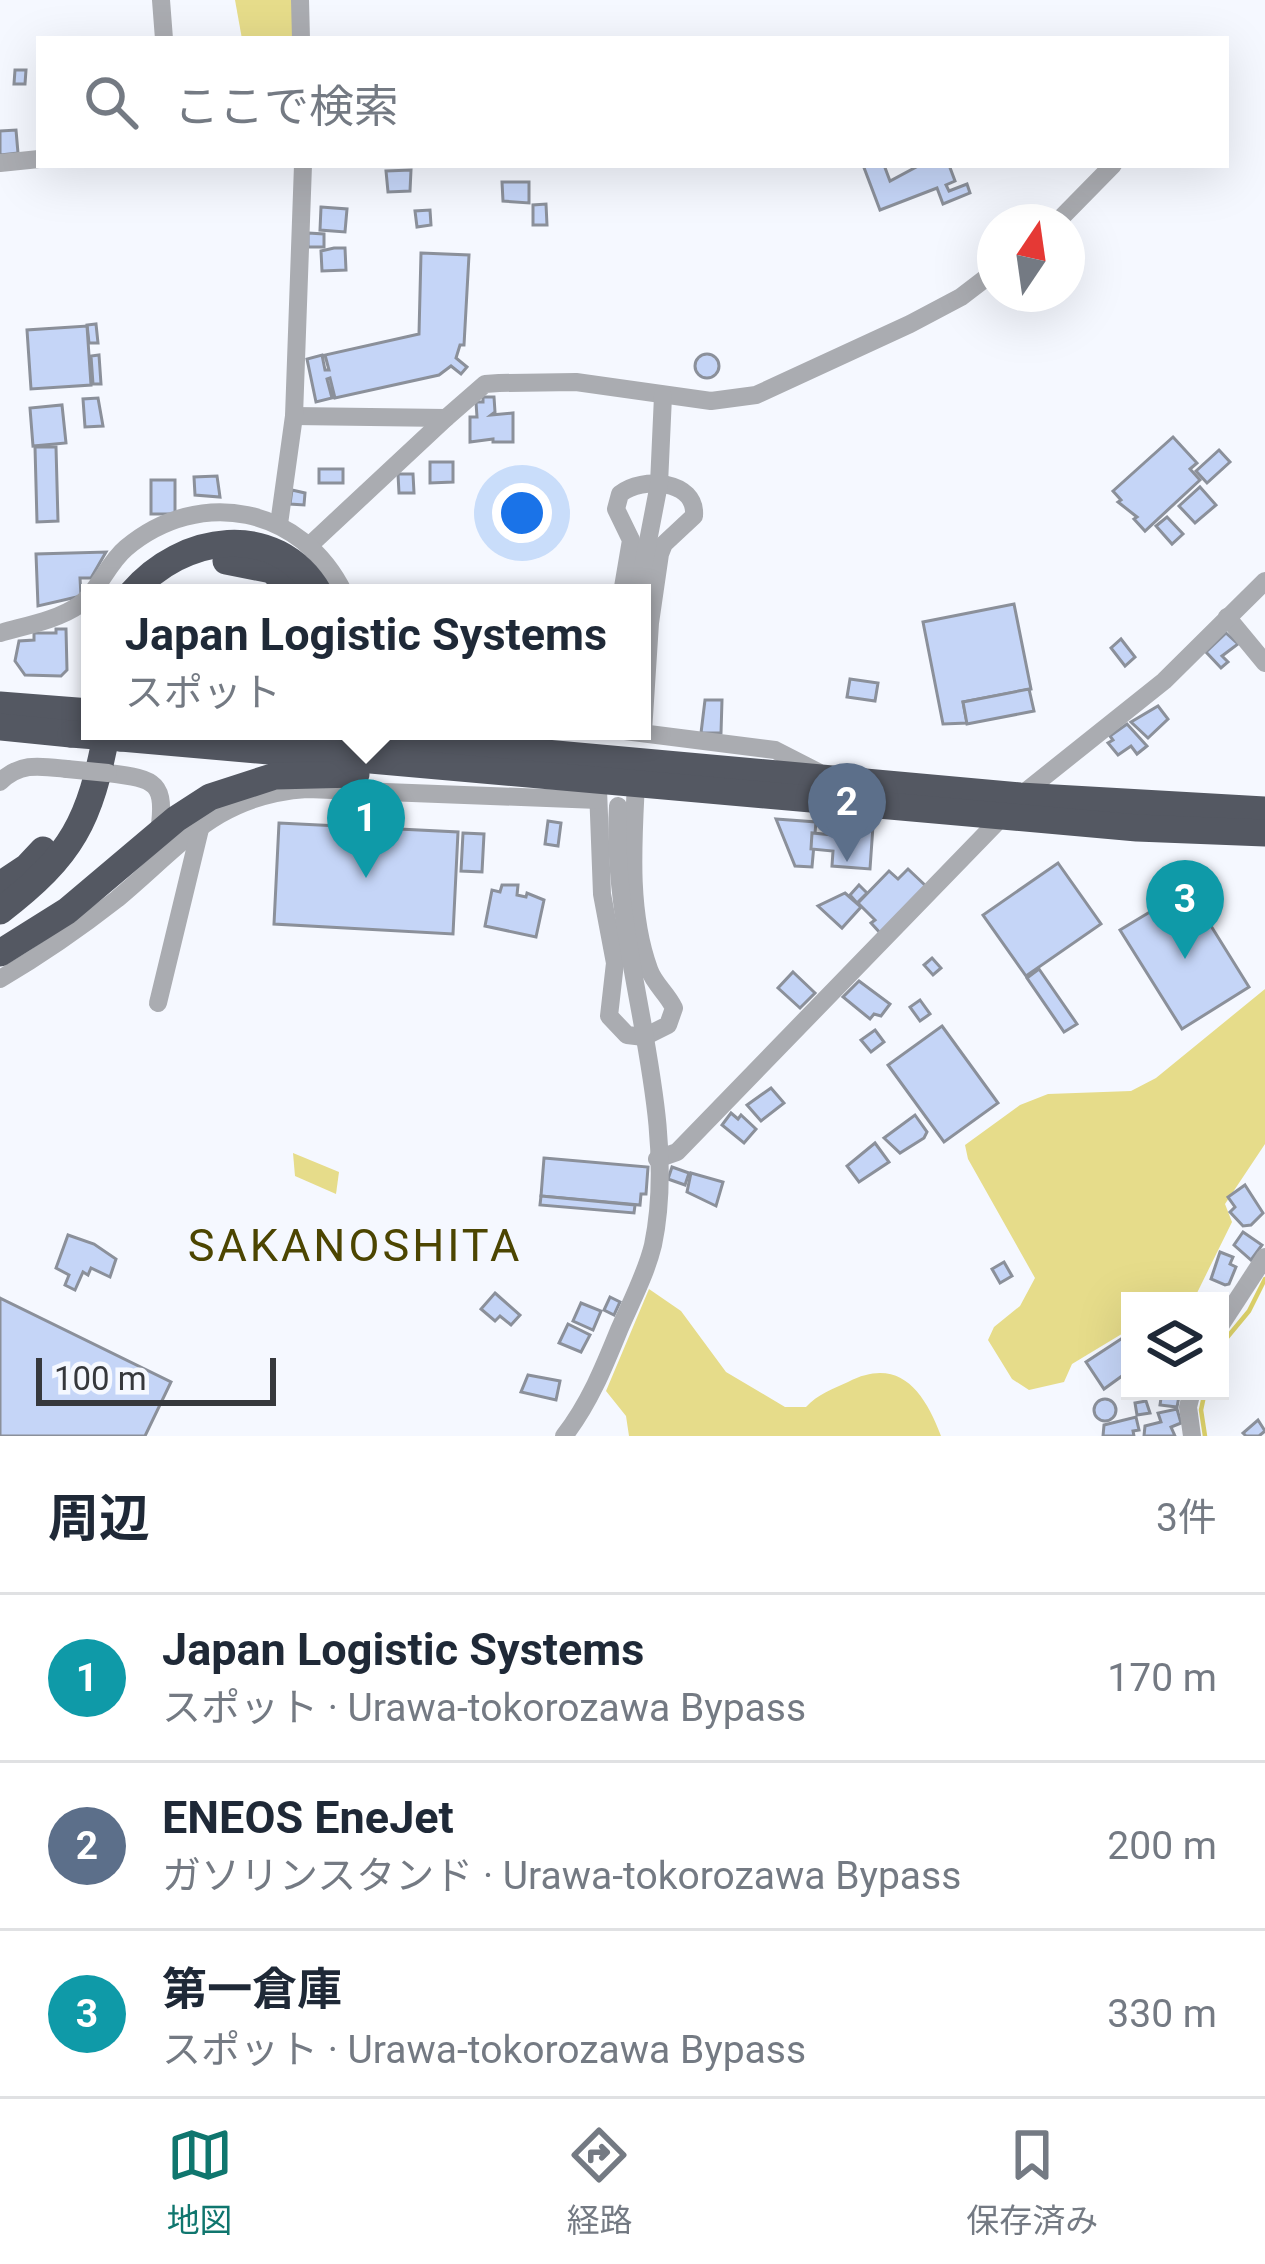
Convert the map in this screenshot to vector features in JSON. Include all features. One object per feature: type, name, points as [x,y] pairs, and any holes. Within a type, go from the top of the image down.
[{"type":"highway","points":[[142,584],[172,557],[221,543],[258,545],[290,558],[312,584]]},
{"type":"highway","points":[[168,584],[192,567],[224,561],[256,564],[286,584]]},
{"type":"highway","points":[[0,702],[81,715]]},
{"type":"highway","points":[[0,727],[81,715]]},
{"type":"highway","points":[[0,885],[40,854],[65,819],[80,780],[82,740]]},
{"type":"highway","points":[[0,911],[46,874],[74,838],[112,740]]},
{"type":"highway","points":[[157,740],[599,791]]},
{"type":"highway","points":[[400,740],[836,780],[1137,828],[1265,833]]},
{"type":"highway","points":[[509,740],[710,769]]},
{"type":"highway","points":[[0,953],[67,911],[159,833],[210,797],[275,776],[599,791],[636,783],[1012,806],[1265,810]]},
{"type":"street","points":[[160,0],[164,36]]},
{"type":"street","points":[[300,0],[301,36]]},
{"type":"street","points":[[0,163],[36,159]]},
{"type":"street","points":[[279,524],[294,416],[303,168]]},
{"type":"street","points":[[1075,204],[1110,168]]},
{"type":"street","points":[[311,544],[485,384],[576,382],[712,401],[776,388],[977,286]]},
{"type":"street","points":[[640,584],[659,484],[663,396]]},
{"type":"street","points":[[294,416],[446,418]]},
{"type":"street","points":[[624,584],[631,540],[616,501],[628,487],[659,484],[687,493],[695,508],[689,523],[664,544],[651,616]]},
{"type":"street","points":[[95,584],[115,558],[147,533],[208,514],[230,513],[279,524],[311,544],[338,584]]},
{"type":"street","points":[[657,1159],[677,1152],[1012,806],[1164,681],[1265,581]]},
{"type":"street","points":[[0,633],[81,602]]},
{"type":"street","points":[[1227,616],[1265,663]]},
{"type":"street","points":[[651,734],[775,750],[836,780]]},
{"type":"street","points":[[0,782],[17,768],[32,765],[145,778],[158,788],[163,800],[159,833]]},
{"type":"street","points":[[599,791],[599,859],[615,963],[609,1016],[627,1035],[644,1037],[668,1025],[674,1008],[651,975],[637,909],[636,783]]},
{"type":"street","points":[[0,979],[98,913],[201,825],[250,799],[308,788],[599,791]]},
{"type":"street","points":[[569,1434],[594,1391],[648,1260],[656,1225],[657,1159],[644,1037],[599,791]]},
{"type":"street","points":[[158,1003],[201,825]]},
{"type":"street","points":[[1229,1312],[1265,1257]]},
{"type":"street","points":[[1190,1400],[1192,1436]]},
{"type":"shaded area","points":[[235,0],[297,0],[296,36],[241,36]]},
{"type":"shaded area","points":[[1265,989],[1265,1144],[1225,1204],[1232,1222],[1197,1292],[1121,1292],[1121,1334],[1072,1364],[1064,1382],[1029,1390],[1012,1379],[988,1340],[994,1327],[1020,1306],[1035,1278],[968,1159],[965,1145],[1020,1105],[1048,1094],[1131,1091],[1156,1078]]},
{"type":"shaded area","points":[[293,1153],[339,1172],[336,1194],[295,1176]]},
{"type":"shaded area","points":[[649,1289],[681,1311],[726,1372],[785,1407],[806,1407],[848,1382],[882,1373],[907,1382],[918,1392],[941,1436],[629,1436],[626,1416],[606,1391]]},
{"type":"building","points":[[15,70],[26,70],[25,84],[14,84]]},
{"type":"building","points":[[16,130],[18,153],[0,155],[0,131]]},
{"type":"building","points":[[864,168],[885,168],[890,181],[914,168],[950,168],[955,181],[946,185],[949,191],[967,184],[970,193],[943,204],[937,188],[880,210]]},
{"type":"building","points":[[411,170],[410,191],[388,192],[386,171]]},
{"type":"building","points":[[502,182],[529,182],[529,203],[503,201]]},
{"type":"building","points":[[546,204],[547,225],[533,225],[533,205]]},
{"type":"building","points":[[321,207],[347,209],[345,232],[320,230]]},
{"type":"building","points":[[430,210],[431,225],[417,227],[415,211]]},
{"type":"building","points":[[308,233],[324,234],[324,247],[308,247]]},
{"type":"building","points":[[345,248],[346,270],[322,271],[321,251]]},
{"type":"building","points":[[421,253],[469,255],[464,345],[456,358],[467,367],[461,374],[451,366],[439,375],[335,398],[330,378],[332,398],[316,402],[307,359],[322,355],[325,370],[329,370],[325,355],[419,334]]},
{"type":"building","points":[[96,324],[98,343],[89,343],[87,325]]},
{"type":"building","points":[[87,326],[91,385],[31,389],[27,330]]},
{"type":"building","points":[[707,354],[719,366],[707,378],[695,366]]},
{"type":"building","points":[[99,355],[101,384],[93,384],[91,356]]},
{"type":"building","points":[[483,397],[494,397],[491,415],[513,413],[513,442],[470,442],[470,417],[477,417],[476,402],[483,402]]},
{"type":"building","points":[[98,398],[103,426],[85,427],[83,399]]},
{"type":"building","points":[[62,405],[66,443],[33,446],[30,408]]},
{"type":"building","points":[[1173,437],[1197,463],[1190,469],[1200,480],[1145,531],[1113,491]]},
{"type":"building","points":[[35,447],[56,447],[58,521],[37,522]]},
{"type":"building","points":[[1219,450],[1230,462],[1207,483],[1196,471]]},
{"type":"building","points":[[430,462],[453,462],[453,482],[430,483]]},
{"type":"building","points":[[319,469],[343,469],[343,483],[319,483]]},
{"type":"building","points":[[398,474],[413,474],[414,493],[399,493]]},
{"type":"building","points":[[217,476],[220,497],[195,495],[194,477]]},
{"type":"building","points":[[151,480],[175,480],[175,514],[151,514]]},
{"type":"building","points":[[1200,487],[1216,505],[1195,523],[1179,506]]},
{"type":"building","points":[[292,490],[305,493],[304,505],[290,504]]},
{"type":"building","points":[[1167,517],[1183,534],[1172,544],[1156,526]]},
{"type":"building","points":[[106,552],[91,578],[80,578],[81,596],[38,606],[36,554]]},
{"type":"building","points":[[1014,604],[1031,689],[963,702],[967,723],[943,724],[923,622]]},
{"type":"building","points":[[56,629],[66,629],[67,670],[61,676],[25,675],[15,661],[19,641],[34,640],[34,633],[56,633]]},
{"type":"building","points":[[1226,633],[1238,644],[1222,656],[1228,662],[1221,668],[1206,652]]},
{"type":"building","points":[[1121,639],[1135,657],[1125,666],[1111,648]]},
{"type":"building","points":[[850,679],[878,683],[875,701],[847,697]]},
{"type":"building","points":[[1029,689],[1034,711],[967,724],[963,702]]},
{"type":"building","points":[[705,700],[722,700],[721,733],[701,733]]},
{"type":"building","points":[[1158,706],[1168,719],[1148,738],[1131,722]]},
{"type":"building","points":[[1127,724],[1147,746],[1137,754],[1131,746],[1118,755],[1108,743],[1113,740],[1110,736]]},
{"type":"building","points":[[776,819],[816,822],[812,867],[795,866]]},
{"type":"building","points":[[548,821],[561,823],[558,846],[545,844]]},
{"type":"building","points":[[279,823],[458,832],[453,934],[274,924]]},
{"type":"building","points":[[835,823],[873,826],[870,869],[832,866],[833,851],[811,849],[812,833],[834,835]]},
{"type":"building","points":[[463,833],[484,834],[482,872],[461,871]]},
{"type":"building","points":[[1058,863],[1101,924],[1026,976],[983,915]]},
{"type":"building","points":[[908,869],[928,888],[882,935],[858,903],[889,871],[898,879]]},
{"type":"building","points":[[502,885],[518,885],[517,895],[526,897],[527,893],[544,900],[536,937],[485,926],[492,890],[500,892]]},
{"type":"building","points":[[859,885],[867,893],[857,903],[850,895]]},
{"type":"building","points":[[1188,889],[1249,987],[1182,1029],[1120,930]]},
{"type":"building","points":[[845,893],[861,907],[842,928],[818,906]]},
{"type":"building","points":[[932,958],[941,968],[933,975],[924,965]]},
{"type":"building","points":[[1039,969],[1077,1024],[1064,1032],[1027,978]]},
{"type":"building","points":[[793,972],[815,993],[800,1008],[778,988]]},
{"type":"building","points":[[859,981],[890,1004],[881,1016],[874,1014],[870,1019],[843,997]]},
{"type":"building","points":[[920,1000],[930,1014],[920,1021],[910,1007]]},
{"type":"building","points":[[942,1026],[998,1103],[944,1142],[888,1065]]},
{"type":"building","points":[[875,1030],[884,1042],[871,1052],[861,1040]]},
{"type":"building","points":[[771,1088],[784,1103],[761,1121],[747,1105]]},
{"type":"building","points":[[731,1113],[738,1119],[741,1115],[756,1129],[744,1143],[722,1125]]},
{"type":"building","points":[[915,1115],[927,1132],[900,1153],[884,1138]]},
{"type":"building","points":[[875,1143],[889,1162],[859,1182],[847,1166]]},
{"type":"building","points":[[544,1158],[648,1167],[646,1194],[641,1194],[640,1205],[541,1196]]},
{"type":"building","points":[[672,1167],[689,1173],[685,1185],[668,1179]]},
{"type":"building","points":[[691,1173],[723,1182],[716,1206],[687,1192]]},
{"type":"building","points":[[1245,1185],[1263,1213],[1243,1226],[1230,1212],[1235,1207],[1228,1197]]},
{"type":"building","points":[[541,1196],[635,1205],[634,1213],[540,1205]]},
{"type":"building","points":[[1243,1232],[1262,1245],[1251,1260],[1234,1245]]},
{"type":"building","points":[[68,1235],[116,1259],[110,1277],[91,1268],[88,1275],[83,1272],[75,1290],[65,1285],[69,1275],[56,1268]]},
{"type":"building","points":[[1220,1252],[1233,1257],[1230,1264],[1236,1267],[1225,1285],[1211,1279]]},
{"type":"building","points":[[1004,1262],[1012,1276],[1000,1283],[992,1269]]},
{"type":"building","points":[[495,1293],[520,1315],[511,1325],[500,1316],[495,1321],[481,1309]]},
{"type":"building","points":[[610,1297],[620,1302],[614,1315],[604,1310]]},
{"type":"building","points":[[0,1298],[171,1382],[145,1436],[0,1436]]},
{"type":"building","points":[[581,1303],[601,1311],[593,1330],[573,1321]]},
{"type":"building","points":[[568,1324],[590,1335],[581,1352],[559,1343]]},
{"type":"building","points":[[1121,1339],[1121,1377],[1104,1389],[1086,1362]]},
{"type":"building","points":[[528,1375],[560,1381],[556,1400],[521,1392]]},
{"type":"building","points":[[1105,1399],[1116,1410],[1105,1421],[1094,1410]]},
{"type":"building","points":[[1161,1400],[1178,1400],[1177,1407],[1160,1405]]},
{"type":"building","points":[[1146,1401],[1150,1413],[1137,1415],[1135,1403]]},
{"type":"building","points":[[1177,1409],[1181,1423],[1171,1427],[1175,1436],[1144,1436],[1145,1426],[1161,1422],[1158,1413]]},
{"type":"building","points":[[1136,1417],[1139,1430],[1133,1431],[1134,1436],[1103,1436],[1104,1425]]},
{"type":"building","points":[[1258,1420],[1265,1431],[1246,1436],[1243,1433]]},
{"type":"waterway","points":[[1229,1335],[1249,1311],[1265,1279]]},
{"type":"waterway","points":[[1203,1400],[1205,1436]]},
{"type":"place","name":"ENEOS EneJet","points":[[847,862]]},
{"type":"place","name":"Japan Logistic Systems","points":[[366,878]]},
{"type":"place","name":"第一倉庫","points":[[1185,959]]},
{"type":"district","name":"SAKANOSHITA","points":[[355,1245]]}]
